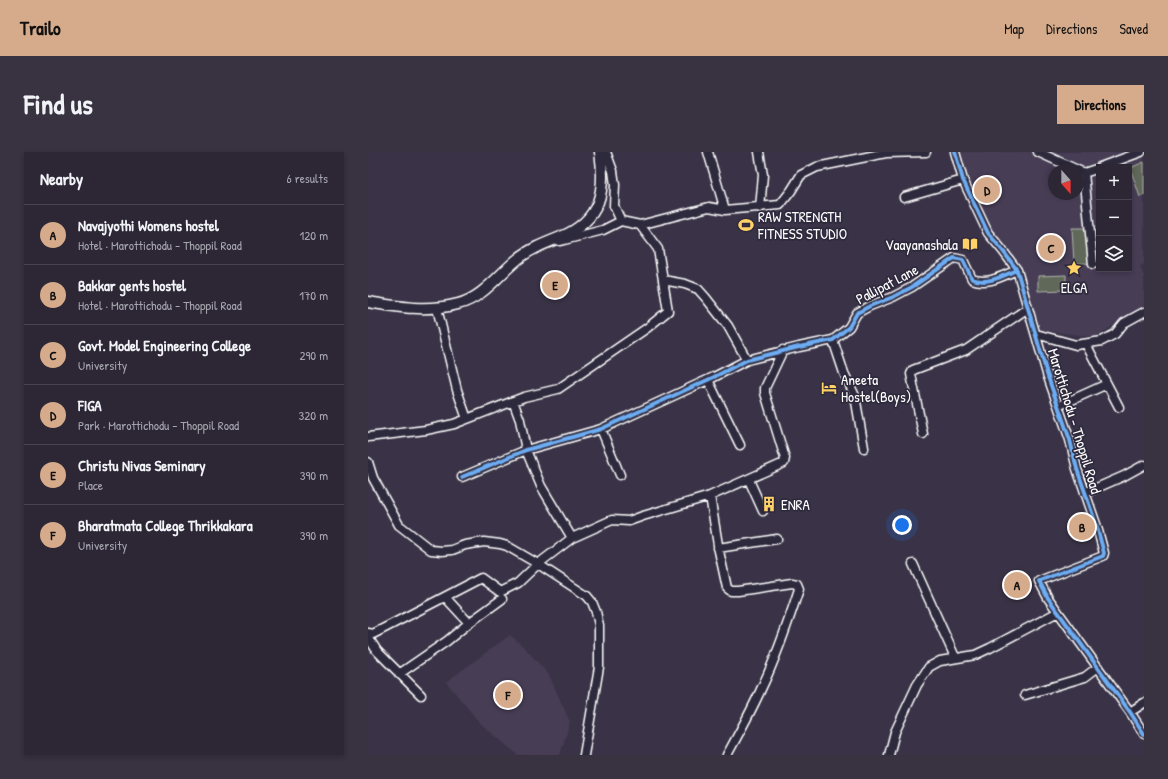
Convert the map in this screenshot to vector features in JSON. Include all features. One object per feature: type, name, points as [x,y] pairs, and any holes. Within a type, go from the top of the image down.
[{"type":"main road","points":[[368,302],[409,308],[437,308],[457,304],[470,299],[489,286],[519,257],[580,226],[592,214],[597,206],[602,184],[600,152]]},
{"type":"street","points":[[606,152],[614,178],[614,206],[621,221]]},
{"type":"street","points":[[708,152],[725,210]]},
{"type":"street","points":[[759,152],[763,175],[760,208]]},
{"type":"street","points":[[540,246],[602,230],[621,221],[640,225],[709,207],[725,210],[780,205],[791,191],[801,174],[817,167],[886,153],[926,152]]},
{"type":"street","name":"Marottichodu - Thoppil Road","points":[[955,152],[963,180],[988,233],[1016,270],[1047,374],[1070,440],[1077,469],[1097,527],[1104,553],[1103,556],[1039,581],[1048,598],[1130,712],[1144,734]]},
{"type":"street","points":[[1038,152],[1064,164]]},
{"type":"street","points":[[1108,164],[1141,152]]},
{"type":"street","points":[[1093,264],[1084,173],[1096,168]]},
{"type":"street","points":[[904,197],[963,180]]},
{"type":"street","points":[[368,437],[426,430],[454,424],[524,397],[558,389],[648,328],[668,311],[658,249],[640,225]]},
{"type":"street","name":"Pallipat Lane","points":[[833,340],[849,327],[857,313],[912,287],[954,258],[963,260],[972,279],[980,282],[990,281],[1016,270]]},
{"type":"street","points":[[663,280],[685,284],[698,289],[728,326],[747,360]]},
{"type":"street","points":[[437,308],[457,390],[467,419]]},
{"type":"street","points":[[923,434],[911,374],[913,370],[966,350],[1028,308]]},
{"type":"street","points":[[1036,334],[1076,345],[1102,341],[1115,334],[1124,323],[1144,312]]},
{"type":"street","points":[[462,477],[526,450],[601,429],[708,380],[747,360],[783,350],[833,340],[844,373],[855,396],[864,448]]},
{"type":"street","points":[[1086,344],[1119,407]]},
{"type":"street","points":[[368,633],[373,634],[481,578],[500,592],[518,583],[538,564],[572,538],[612,520],[630,521],[710,496],[749,480],[785,462],[765,393],[765,388],[783,350]]},
{"type":"street","points":[[708,380],[740,445]]},
{"type":"street","points":[[1065,403],[1107,384]]},
{"type":"street","points":[[513,401],[520,420],[526,450],[541,486],[572,538]]},
{"type":"street","points":[[601,429],[620,475]]},
{"type":"street","points":[[368,462],[373,478],[399,525],[432,550],[452,550],[465,545],[484,542],[507,546],[587,596],[592,602],[599,625],[599,667],[584,755]]},
{"type":"street","points":[[1085,493],[1124,476],[1144,465]]},
{"type":"street","points":[[749,480],[763,511]]},
{"type":"street","points":[[710,496],[718,548],[727,588],[731,591],[738,591],[792,583],[797,584],[799,590],[768,675],[727,755]]},
{"type":"street","points":[[718,548],[777,539]]},
{"type":"street","points":[[913,564],[955,657]]},
{"type":"street","points":[[445,597],[469,623]]},
{"type":"street","points":[[399,674],[447,641],[502,599]]},
{"type":"street","points":[[889,755],[895,732],[918,685],[929,667],[940,661],[955,657],[975,655],[1058,612]]},
{"type":"street","points":[[368,637],[377,651],[421,695]]},
{"type":"street","points":[[1025,694],[1085,677],[1098,667]]},
{"type":"street","points":[[1130,712],[1144,703]]},
{"type":"shaded area","points":[[960,152],[1144,152],[1144,264],[1140,267],[1144,276],[1144,305],[1096,337],[1041,330],[1020,268],[988,231],[958,161]]},
{"type":"shaded area","points":[[510,635],[525,648],[549,675],[570,722],[560,755],[518,755],[480,723],[446,682]]},
{"type":"green space","points":[[1144,162],[1144,195],[1140,197],[1132,174],[1132,167]]},
{"type":"green space","name":"ELGA","points":[[1072,228],[1088,228],[1091,263],[1074,264]]},
{"type":"green space","points":[[1066,275],[1066,290],[1038,291],[1038,276]]},
{"type":"cycle path","points":[[955,152],[963,180],[988,233],[1017,270],[1047,374],[1070,440],[1077,469],[1097,527],[1104,553],[1103,556],[1039,581],[1048,598],[1130,712],[1144,734]]},
{"type":"cycle path","points":[[462,477],[526,450],[601,429],[714,377],[747,360],[833,340],[849,327],[857,313],[912,287],[954,258],[963,260],[972,279],[978,281],[995,279],[1017,270]]},
{"type":"place","name":"FIGA","points":[[987,190]]},
{"type":"place","name":"RAW STRENGTH FITNESS STUDIO","points":[[746,225]]},
{"type":"place","name":"Vaayanashala","points":[[970,244]]},
{"type":"place","name":"Govt. Model Engineering College","points":[[1051,248]]},
{"type":"place","name":"ELGA","points":[[1074,268]]},
{"type":"place","name":"Christu Nivas Seminary","points":[[555,285]]},
{"type":"place","name":"Aneeta Hostel(Boys)","points":[[829,388]]},
{"type":"place","name":"ENRA","points":[[769,504]]},
{"type":"place","name":"Bakkar gents hostel","points":[[1082,527]]},
{"type":"place","name":"Navajyothi Womens hostel","points":[[1017,585]]},
{"type":"place","name":"Bharatmata College Thrikkakara","points":[[508,695]]}]
